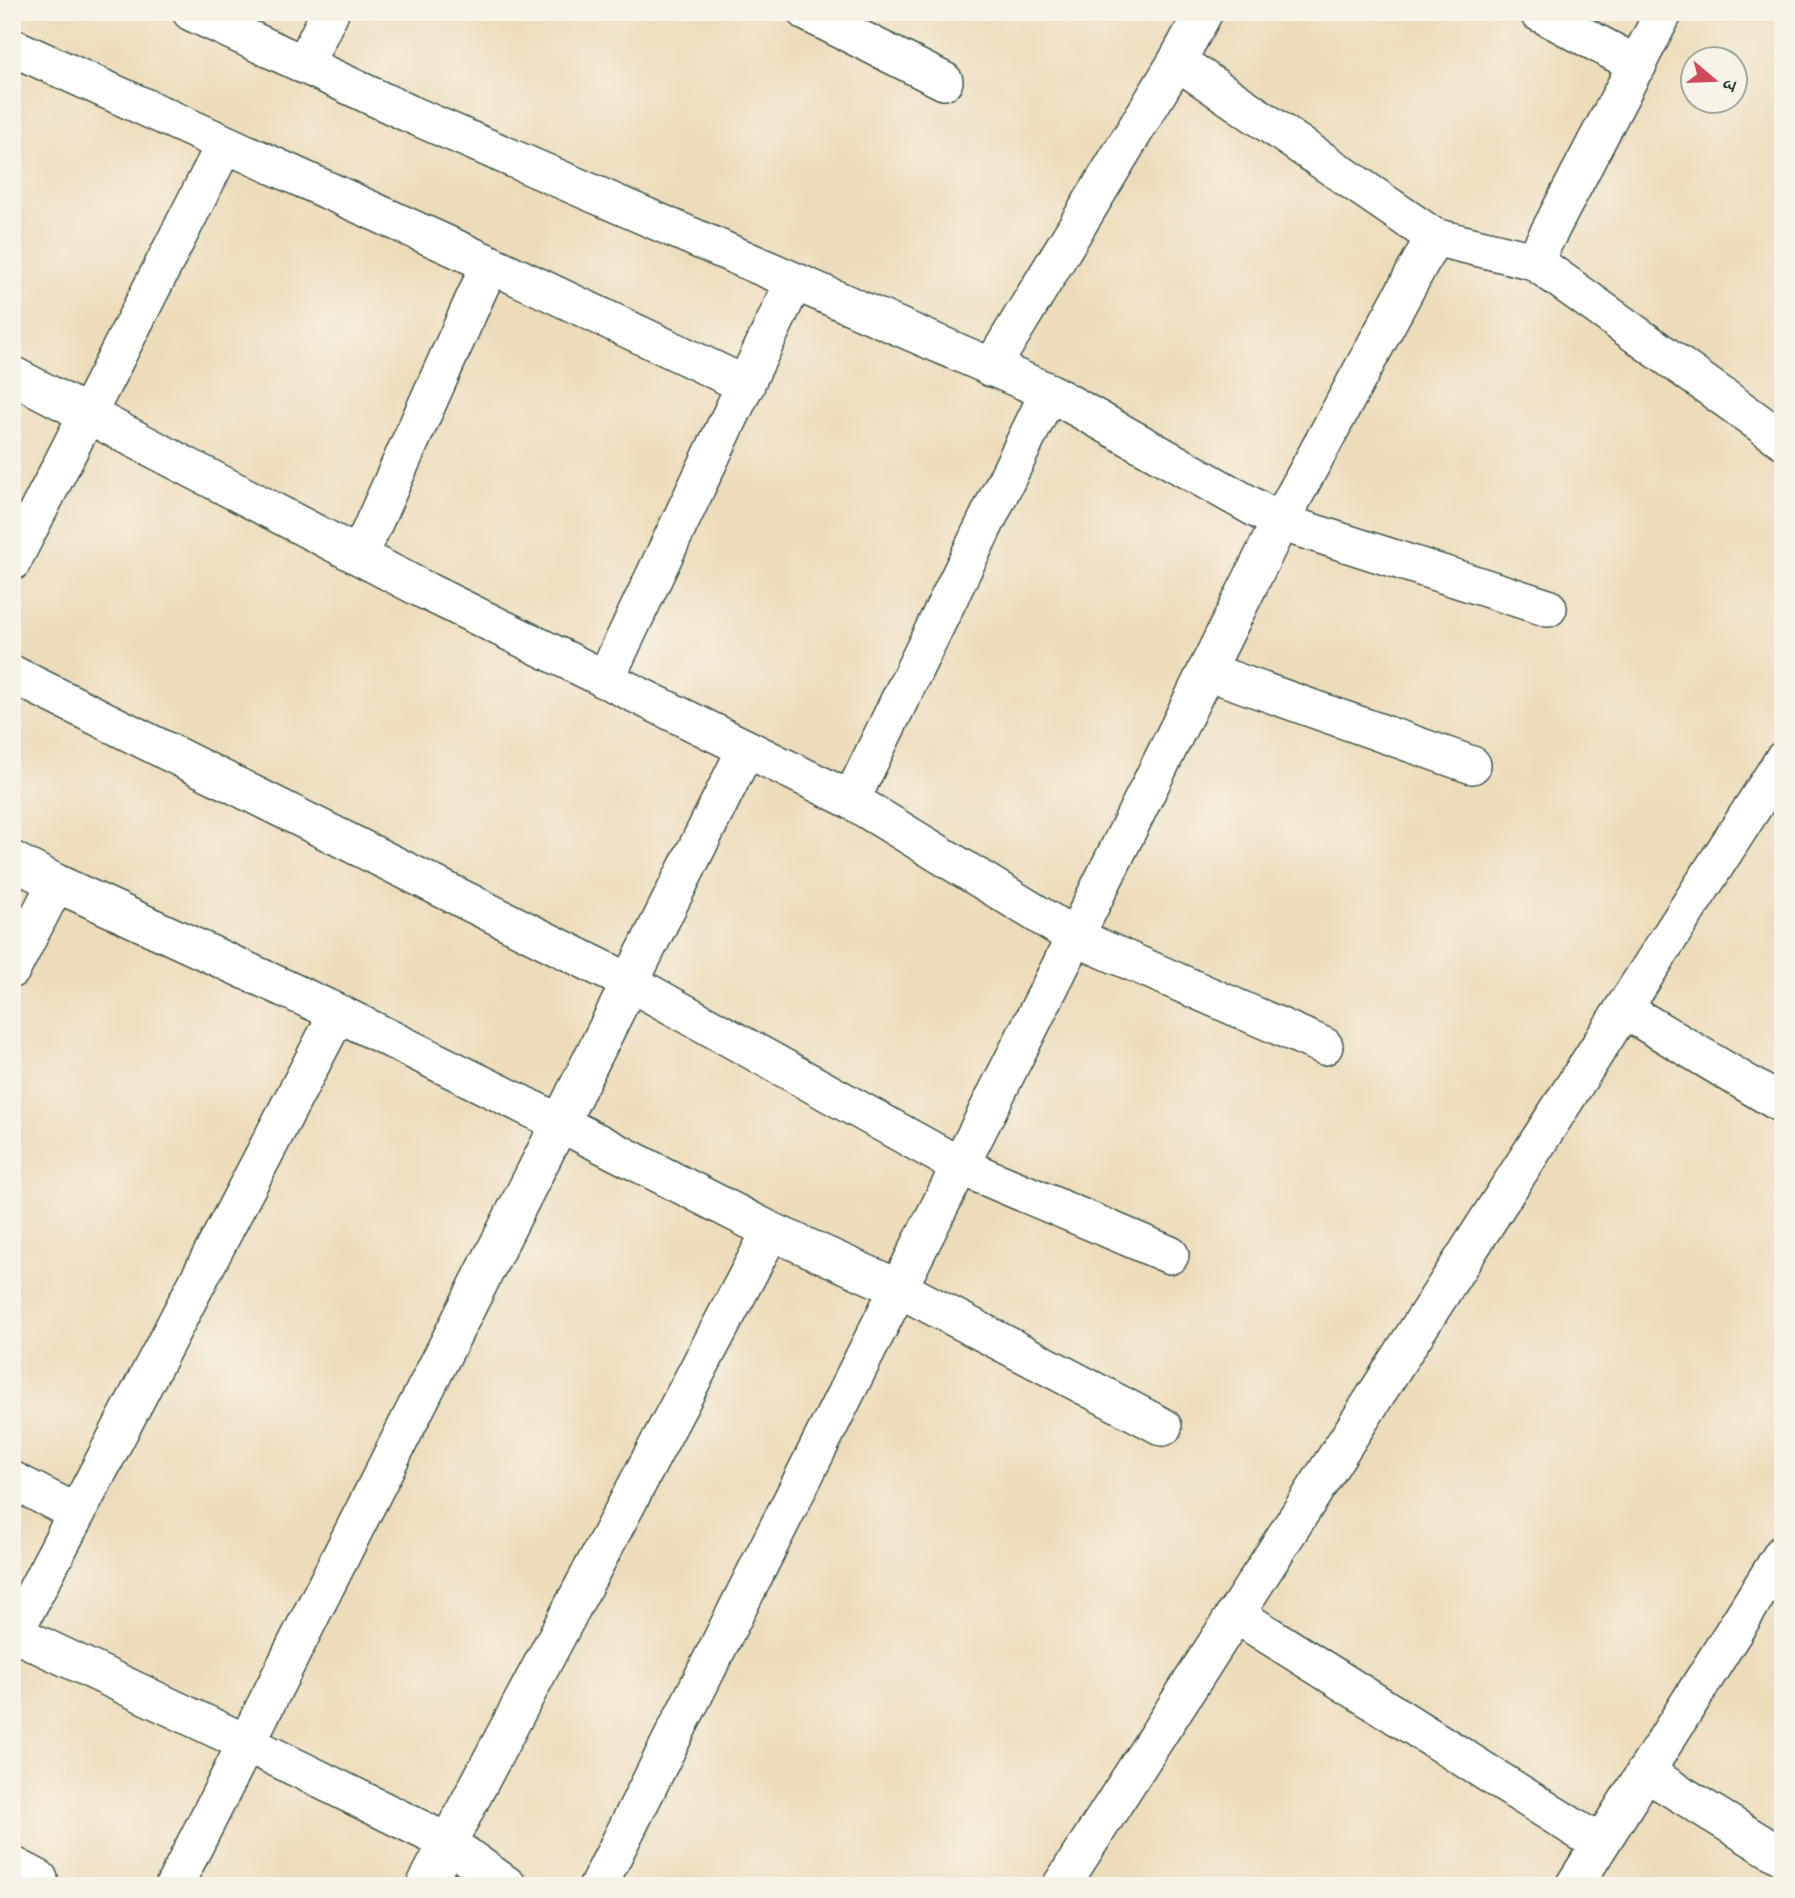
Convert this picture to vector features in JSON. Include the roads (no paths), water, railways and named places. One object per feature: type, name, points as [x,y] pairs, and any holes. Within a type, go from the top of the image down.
[{"type":"street","points":[[191,12],[433,124],[1049,392],[1280,522],[1548,608]]},
{"type":"street","points":[[304,65],[330,12]]},
{"type":"street","points":[[806,12],[944,81]]},
{"type":"street","points":[[990,368],[1177,61],[1204,12]]},
{"type":"street","points":[[1538,12],[1638,65]]},
{"type":"street","points":[[1534,261],[1664,12]]},
{"type":"street","points":[[12,47],[490,264],[746,385]]},
{"type":"street","points":[[1177,61],[1434,237],[1534,261],[1783,440]]},
{"type":"street","points":[[12,562],[225,144]]},
{"type":"street","points":[[598,1886],[1280,522],[1434,237]]},
{"type":"street","points":[[359,556],[490,264]]},
{"type":"street","points":[[605,680],[794,282]]},
{"type":"street","points":[[12,375],[359,556],[851,800],[1074,937],[1324,1046]]},
{"type":"street","points":[[851,800],[1049,392]]},
{"type":"street","points":[[1206,671],[1472,765]]},
{"type":"street","points":[[12,674],[629,982],[960,1166],[1170,1255]]},
{"type":"street","points":[[174,1886],[746,749]]},
{"type":"street","points":[[1061,1886],[1783,760]]},
{"type":"street","points":[[12,860],[56,883],[338,1013],[771,1231],[898,1289],[1163,1426]]},
{"type":"street","points":[[12,969],[56,883]]},
{"type":"street","points":[[1623,1009],[1783,1105]]},
{"type":"street","points":[[338,1013],[14,1633],[447,1842],[508,1886]]},
{"type":"street","points":[[425,1886],[771,1231]]},
{"type":"street","points":[[12,1480],[77,1513]]},
{"type":"street","points":[[1574,1886],[1783,1553]]},
{"type":"street","points":[[1235,1614],[1600,1844]]},
{"type":"street","points":[[1645,1772],[1783,1857]]}]
